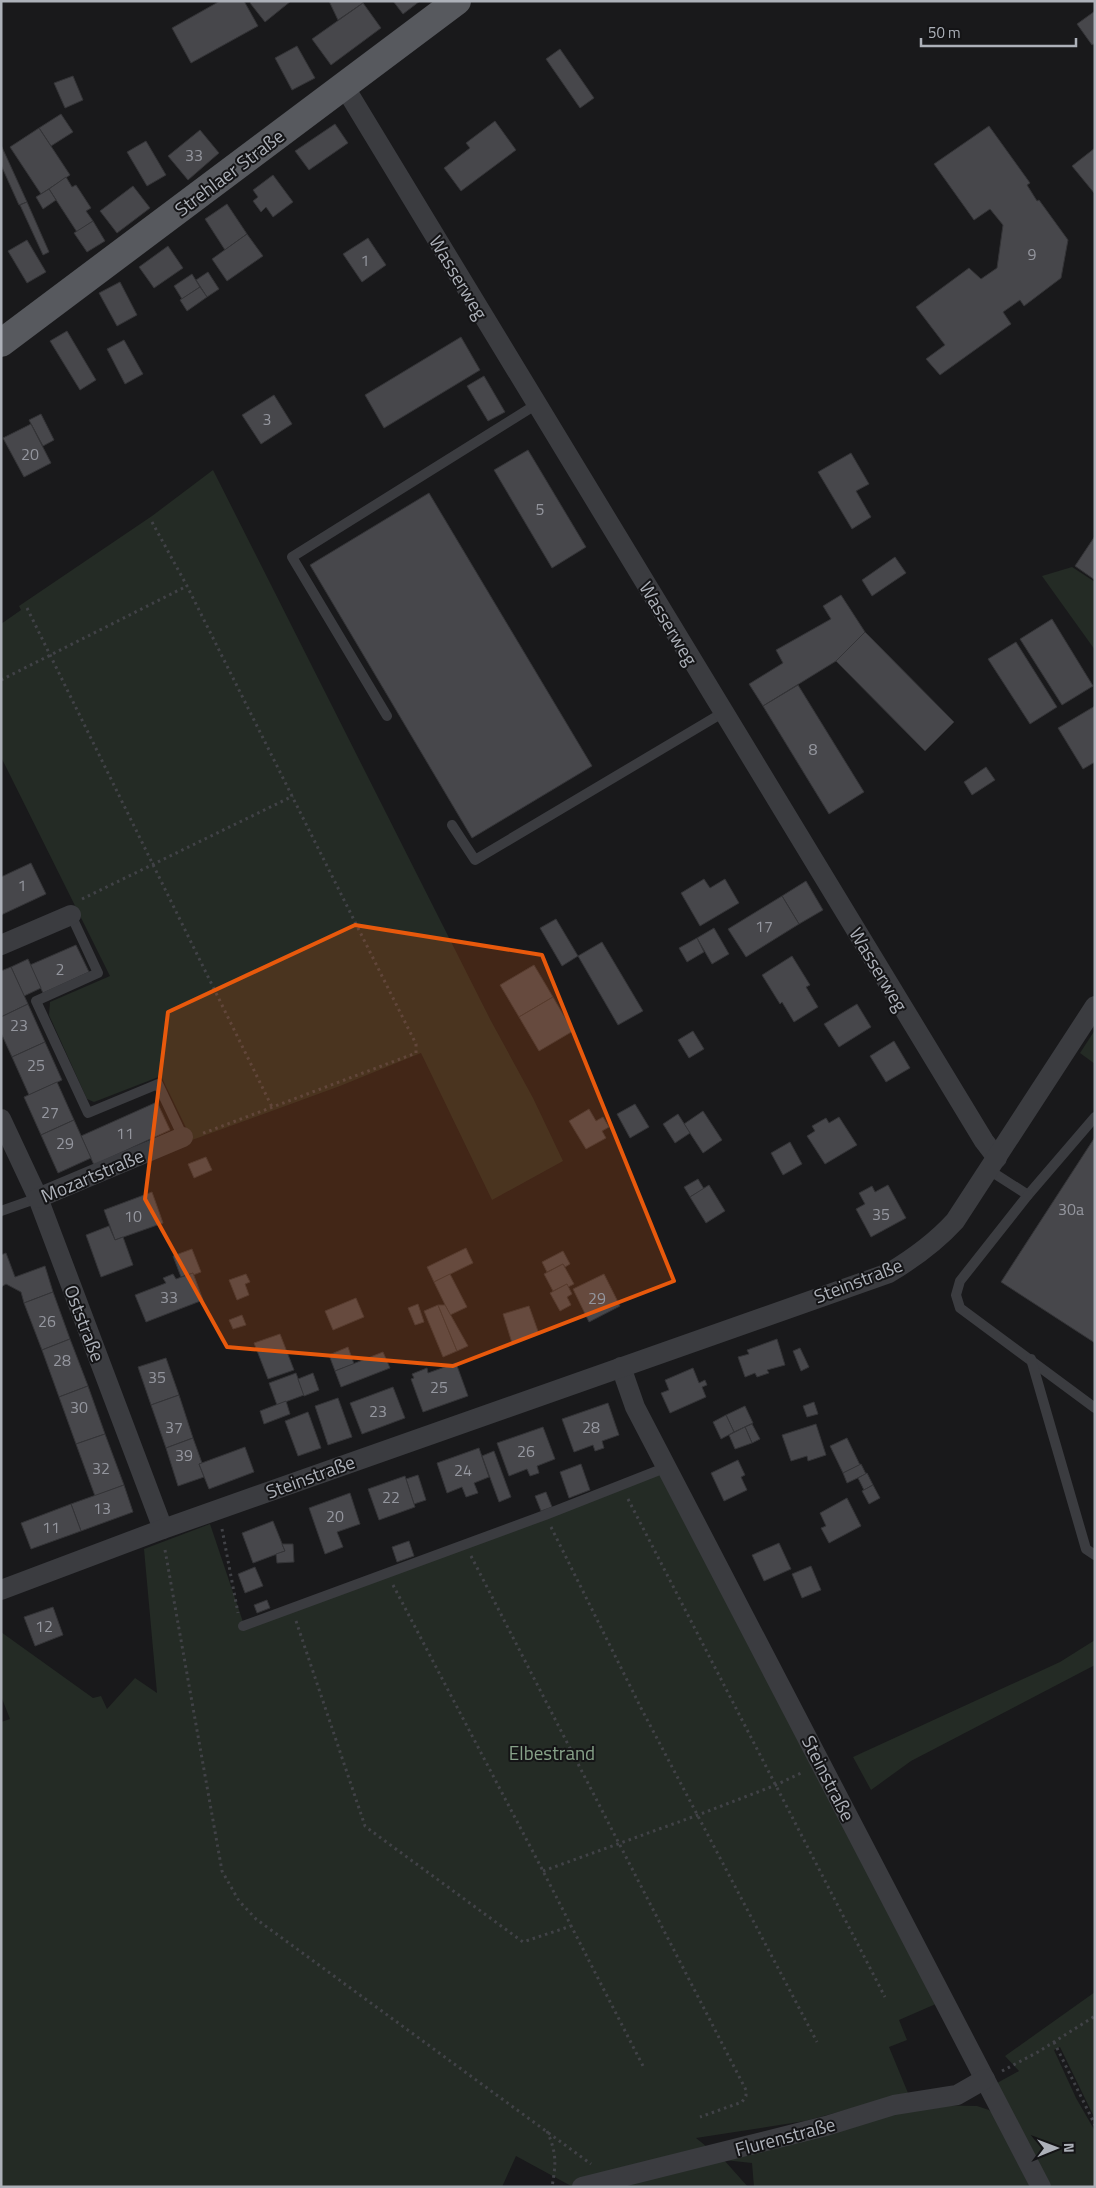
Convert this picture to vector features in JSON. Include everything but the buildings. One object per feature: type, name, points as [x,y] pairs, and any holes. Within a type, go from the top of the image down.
[{"type":"main road","name":"Strehlaer Straße","points":[[1,343],[457,1]]},
{"type":"street","name":"Wasserweg","points":[[344,86],[984,1141],[993,1164]]},
{"type":"street","points":[[1,945],[71,915]]},
{"type":"street","name":"Steinstraße","points":[[1,1590],[218,1509],[803,1301],[889,1273],[918,1256],[938,1240],[955,1222],[1095,1006]]},
{"type":"street","name":"Oststraße","points":[[1,1119],[38,1198],[163,1529]]},
{"type":"street","name":"Mozartstraße","points":[[38,1198],[183,1137]]},
{"type":"street","name":"Steinstraße","points":[[621,1367],[635,1407],[1041,2187]]},
{"type":"street","name":"Flurenstraße","points":[[582,2187],[826,2126],[894,2105],[957,2096],[985,2078]]},
{"type":"lane","points":[[387,716],[292,557],[537,404]]},
{"type":"lane","points":[[452,824],[475,860],[724,712]]},
{"type":"lane","points":[[71,915],[98,973],[36,1002],[88,1113],[158,1084],[183,1137]]},
{"type":"lane","points":[[1095,1117],[1028,1195],[960,1281],[956,1295],[960,1308],[1095,1408]]},
{"type":"lane","points":[[993,1164],[1028,1195]]},
{"type":"lane","name":"Mozartstraße","points":[[1,1211],[38,1198]]},
{"type":"lane","points":[[1031,1359],[1086,1549],[1095,1555]]},
{"type":"lane","points":[[243,1626],[545,1515],[667,1467]]},
{"type":"path","points":[[152,522],[187,586],[416,1044],[416,1053],[272,1108],[191,1137],[183,1137]]},
{"type":"path","points":[[1,680],[187,586]]},
{"type":"path","points":[[27,608],[272,1108]]},
{"type":"path","points":[[71,915],[73,904],[154,866],[292,796]]},
{"type":"path","points":[[619,1486],[628,1497],[884,1997]]},
{"type":"path","points":[[218,1509],[239,1616],[243,1626]]},
{"type":"path","points":[[545,1515],[641,1708],[817,2042]]},
{"type":"path","points":[[163,1529],[222,1871],[239,1901],[256,1919],[612,2180]]},
{"type":"path","points":[[465,1544],[746,2090],[746,2096],[742,2102],[700,2117]]},
{"type":"path","points":[[386,1574],[543,1871],[643,2066]]},
{"type":"path","points":[[291,1607],[365,1826],[524,1942],[571,1926]]},
{"type":"path","points":[[543,1871],[776,1785],[821,1763]]},
{"type":"path","points":[[985,2078],[1016,2064],[1095,2016]]},
{"type":"path","points":[[1054,2042],[1095,2125]]},
{"type":"path","points":[[546,2131],[554,2148],[556,2163],[552,2187]]},
{"type":"highlighted area","points":[[355,925],[542,955],[674,1281],[453,1366],[227,1347],[145,1199],[168,1012]]},
{"type":"green space","points":[[213,470],[491,1021],[533,1098],[563,1161],[492,1200],[421,1053],[340,1086],[192,1140],[161,1076],[94,1102],[87,1099],[49,1015],[50,1002],[110,976],[1,757],[1,624],[21,610],[19,606],[152,516]]},
{"type":"green space","points":[[1072,567],[1095,582],[1095,650],[1042,576]]},
{"type":"green space","points":[[1095,1030],[1095,1064],[1080,1053]]},
{"type":"green space","name":"Elbestrand","points":[[658,1469],[938,2003],[899,2020],[907,2040],[889,2047],[908,2093],[805,2121],[696,2138],[723,2160],[926,2105],[977,2106],[989,2110],[996,2116],[1033,2187],[754,2187],[752,2163],[724,2160],[748,2187],[573,2187],[516,2156],[502,2187],[1,2187],[1,1722],[10,1719],[1,1696],[1,1632],[93,1698],[101,1696],[107,1709],[135,1678],[157,1693],[144,1549],[210,1524],[243,1622]]},
{"type":"green space","points":[[1095,1640],[1095,1665],[911,1761],[871,1790],[853,1757],[1060,1662]]},
{"type":"green space","points":[[1095,1992],[1095,2119],[1060,2047],[1054,2050],[1076,2098],[1095,2131],[1095,2187],[1046,2187],[997,2083],[1019,2071],[1005,2056]]}]
